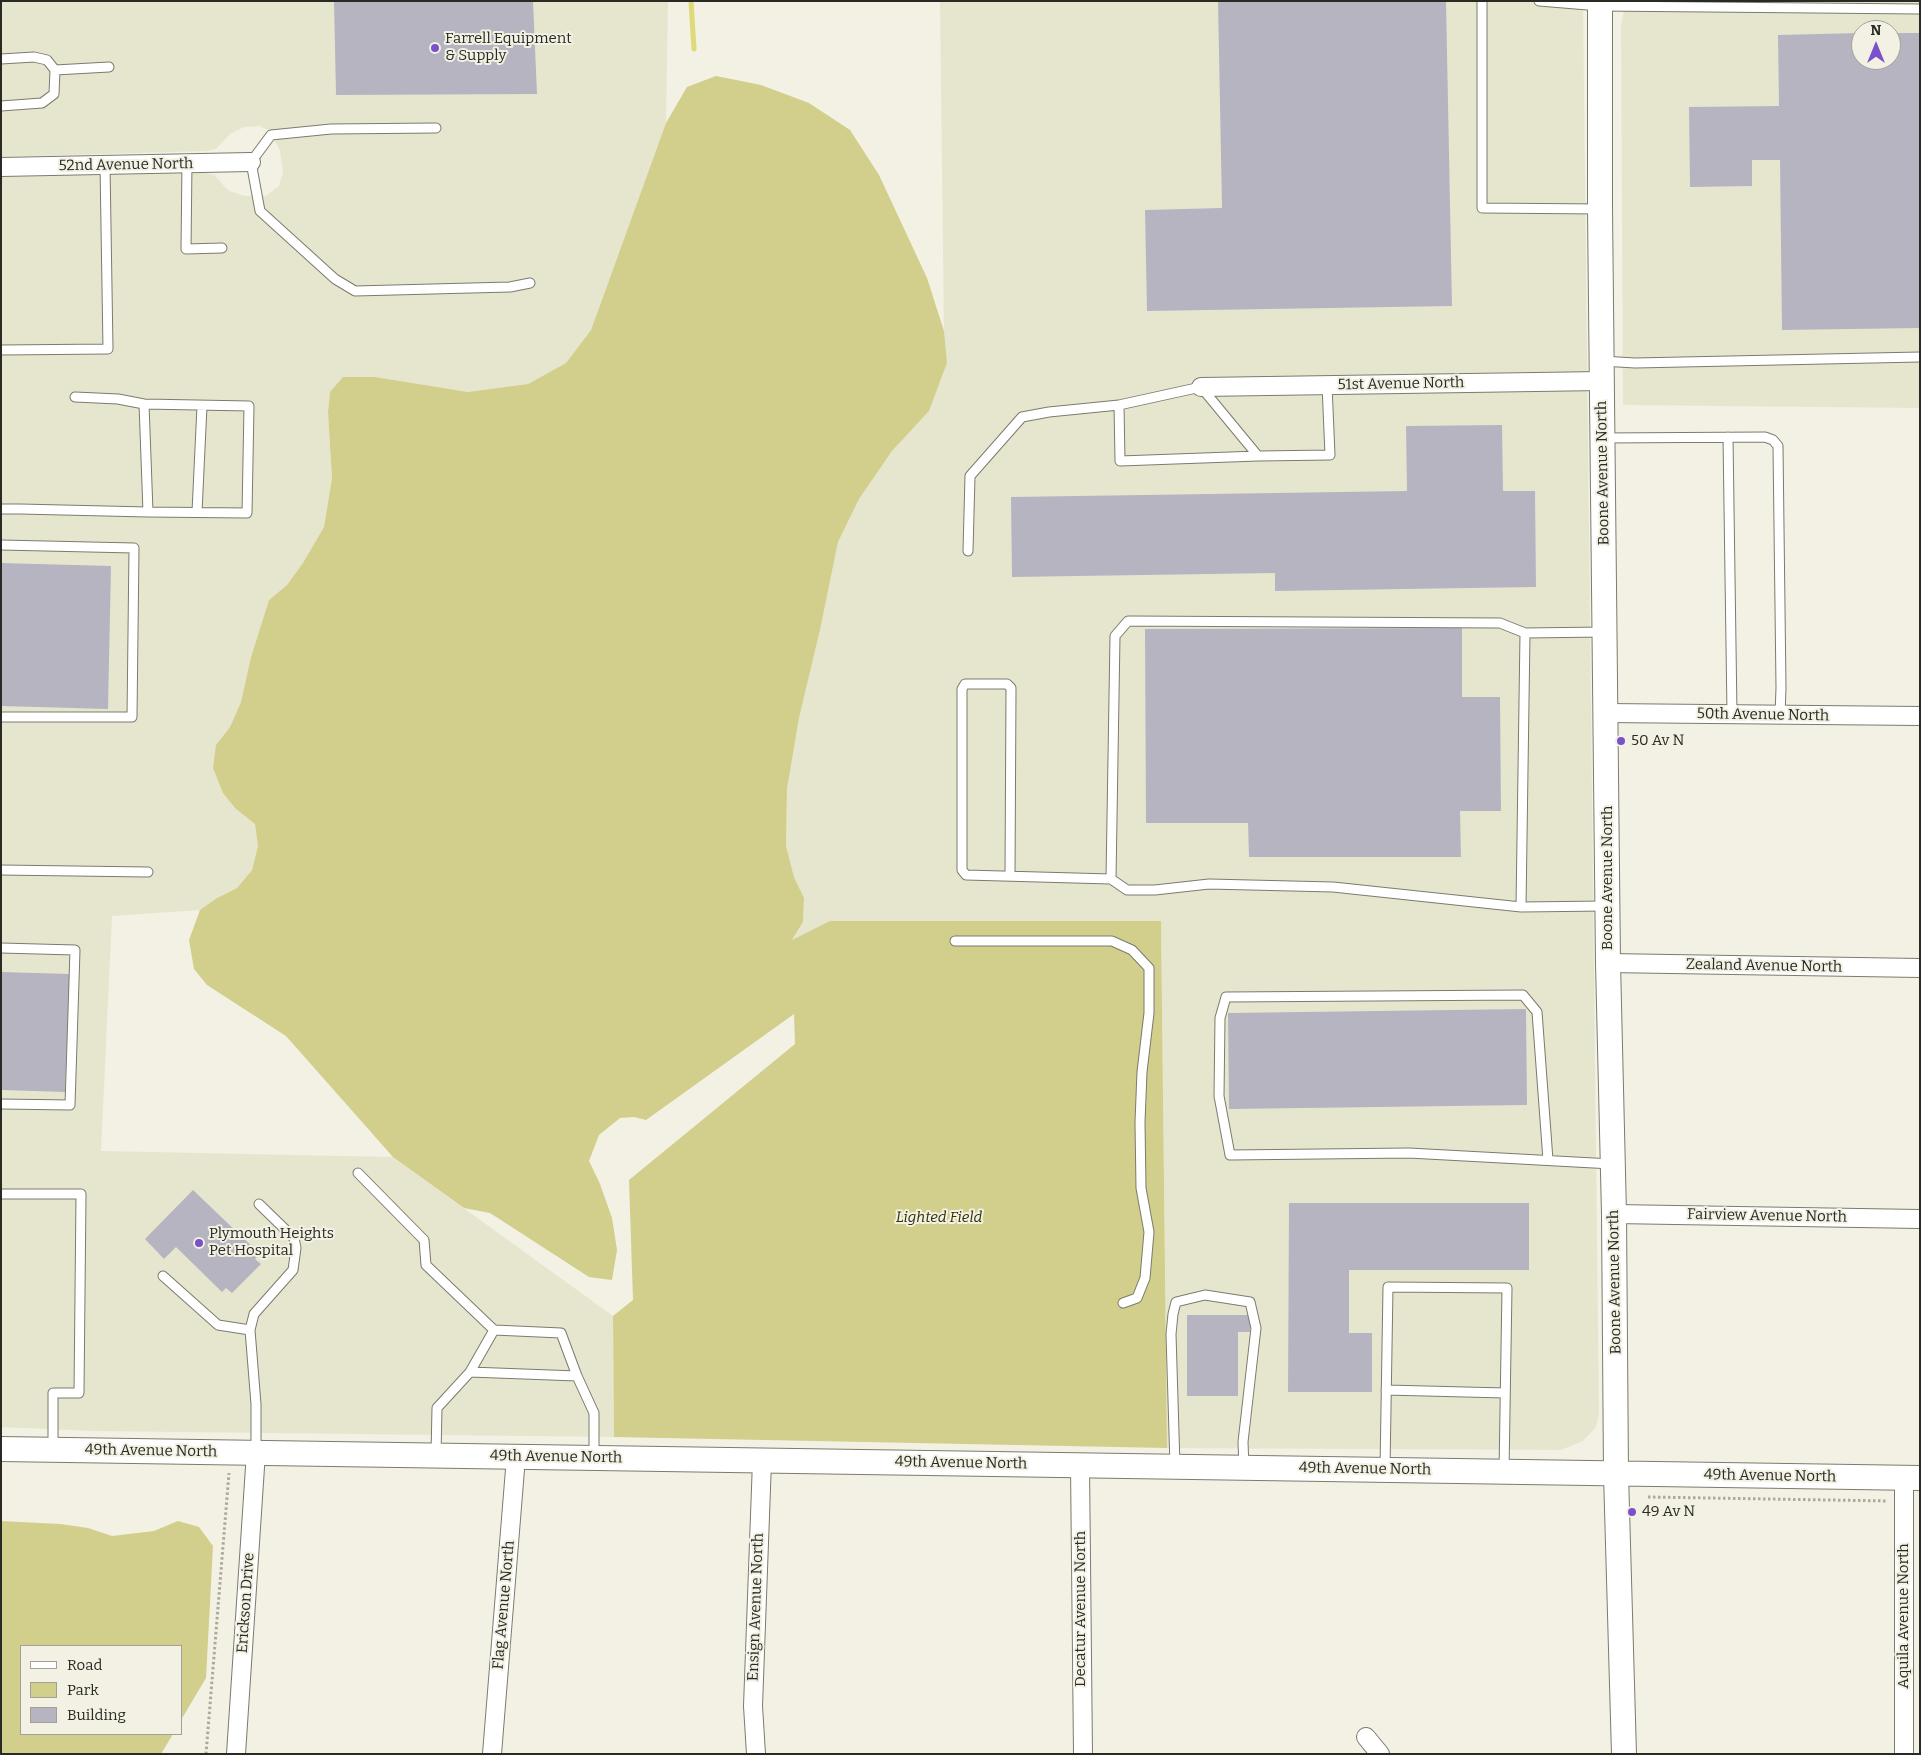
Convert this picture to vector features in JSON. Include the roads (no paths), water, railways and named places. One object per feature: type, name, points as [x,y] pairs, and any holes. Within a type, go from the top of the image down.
[{"type":"street","name":"Boone Avenue North","points":[[1600,4],[1600,209],[1608,963],[1614,1214],[1616,1474],[1624,1754]]},
{"type":"street","name":"52nd Avenue North","points":[[1,167],[251,162]]},
{"type":"street","name":"51st Avenue North","points":[[1200,387],[1327,385],[1602,371]]},
{"type":"street","name":"50th Avenue North","points":[[1606,713],[1920,716]]},
{"type":"street","name":"Zealand Avenue North","points":[[1608,963],[1920,968]]},
{"type":"street","name":"Fairview Avenue North","points":[[1614,1214],[1920,1219]]},
{"type":"street","name":"49th Avenue North","points":[[1,1449],[1912,1478]]},
{"type":"street","name":"Erickson Drive","points":[[236,1754],[256,1452]]},
{"type":"street","name":"Flag Avenue North","points":[[492,1754],[516,1457]]},
{"type":"street","name":"Ensign Avenue North","points":[[756,1754],[753,1706],[762,1460]]},
{"type":"street","name":"Decatur Avenue North","points":[[1080,1465],[1083,1754]]},
{"type":"street","name":"Aquila Avenue North","points":[[1904,1754],[1904,1501],[1912,1478]]},
{"type":"street","points":[[1366,1737],[1380,1754]]},
{"type":"lane","points":[[1482,1],[1482,208],[1600,209]]},
{"type":"lane","points":[[1539,1],[1600,4],[1920,9]]},
{"type":"lane","points":[[1,59],[34,57],[46,60],[55,70],[54,94],[42,103],[1,106]]},
{"type":"lane","points":[[55,70],[110,67]]},
{"type":"lane","points":[[436,128],[331,129],[271,135],[251,162],[260,212],[335,279],[355,292],[510,287],[530,283]]},
{"type":"lane","points":[[187,163],[186,249],[222,248]]},
{"type":"lane","points":[[1,350],[108,349],[106,165]]},
{"type":"lane","points":[[1602,371],[1635,363],[1920,357]]},
{"type":"lane","points":[[1119,405],[1120,461],[1330,455],[1327,385]]},
{"type":"lane","points":[[968,551],[970,476],[1022,417],[1049,412],[1119,405],[1200,387],[1258,456]]},
{"type":"lane","points":[[1,509],[247,513],[249,406],[144,404],[118,399],[74,396]]},
{"type":"lane","points":[[144,404],[148,512]]},
{"type":"lane","points":[[197,512],[202,406]]},
{"type":"lane","points":[[1728,437],[1732,714]]},
{"type":"lane","points":[[1602,438],[1765,437],[1773,440],[1778,446],[1780,715]]},
{"type":"lane","points":[[1,545],[134,548],[132,717],[1,717]]},
{"type":"lane","points":[[1111,879],[1115,636],[1128,621],[1500,623],[1525,634],[1605,632]]},
{"type":"lane","points":[[1521,907],[1525,634]]},
{"type":"lane","points":[[1010,876],[1012,688],[1007,684],[965,684],[962,689],[962,870],[966,875],[1111,879],[1127,890],[1154,890],[1209,884],[1333,887],[1521,907],[1608,906]]},
{"type":"lane","points":[[1,870],[148,872]]},
{"type":"lane","points":[[955,941],[1112,941],[1132,950],[1149,968],[1149,1013],[1142,1072],[1140,1122],[1141,1188],[1149,1232],[1145,1278],[1136,1298],[1122,1303]]},
{"type":"lane","points":[[1,948],[75,950],[70,1105],[1,1104]]},
{"type":"lane","points":[[1548,1160],[1537,1012],[1523,995],[1226,997],[1220,1018],[1219,1096],[1230,1155],[1409,1153],[1613,1164]]},
{"type":"lane","points":[[358,1173],[424,1240],[426,1265],[494,1330],[562,1333],[576,1376],[594,1413],[594,1458]]},
{"type":"lane","points":[[1,1194],[81,1194],[78,1393],[53,1393],[53,1450]]},
{"type":"lane","points":[[256,1452],[256,1404],[250,1330],[254,1314],[293,1270],[296,1248],[294,1238],[259,1204]]},
{"type":"lane","points":[[163,1276],[218,1325],[250,1330]]},
{"type":"lane","points":[[1385,1469],[1388,1287],[1507,1288],[1504,1472]]},
{"type":"lane","points":[[1175,1466],[1172,1314],[1176,1302],[1205,1295],[1250,1302],[1256,1328],[1243,1442],[1244,1468]]},
{"type":"lane","points":[[436,1455],[437,1408],[470,1372],[494,1330]]},
{"type":"lane","points":[[470,1372],[576,1376]]},
{"type":"lane","points":[[1386,1390],[1505,1393]]},
{"type":"waterway","points":[[691,1],[694,49]]},
{"type":"place","name":"Farrell Equipment & Supply","points":[[435,48]]},
{"type":"place","name":"50 Av N","points":[[1621,741]]},
{"type":"place","name":"Plymouth Heights Pet Hospital","points":[[199,1243]]},
{"type":"place","name":"49 Av N","points":[[1632,1512]]},
{"type":"park label","name":"Lighted Field","points":[[939,1218]]}]
